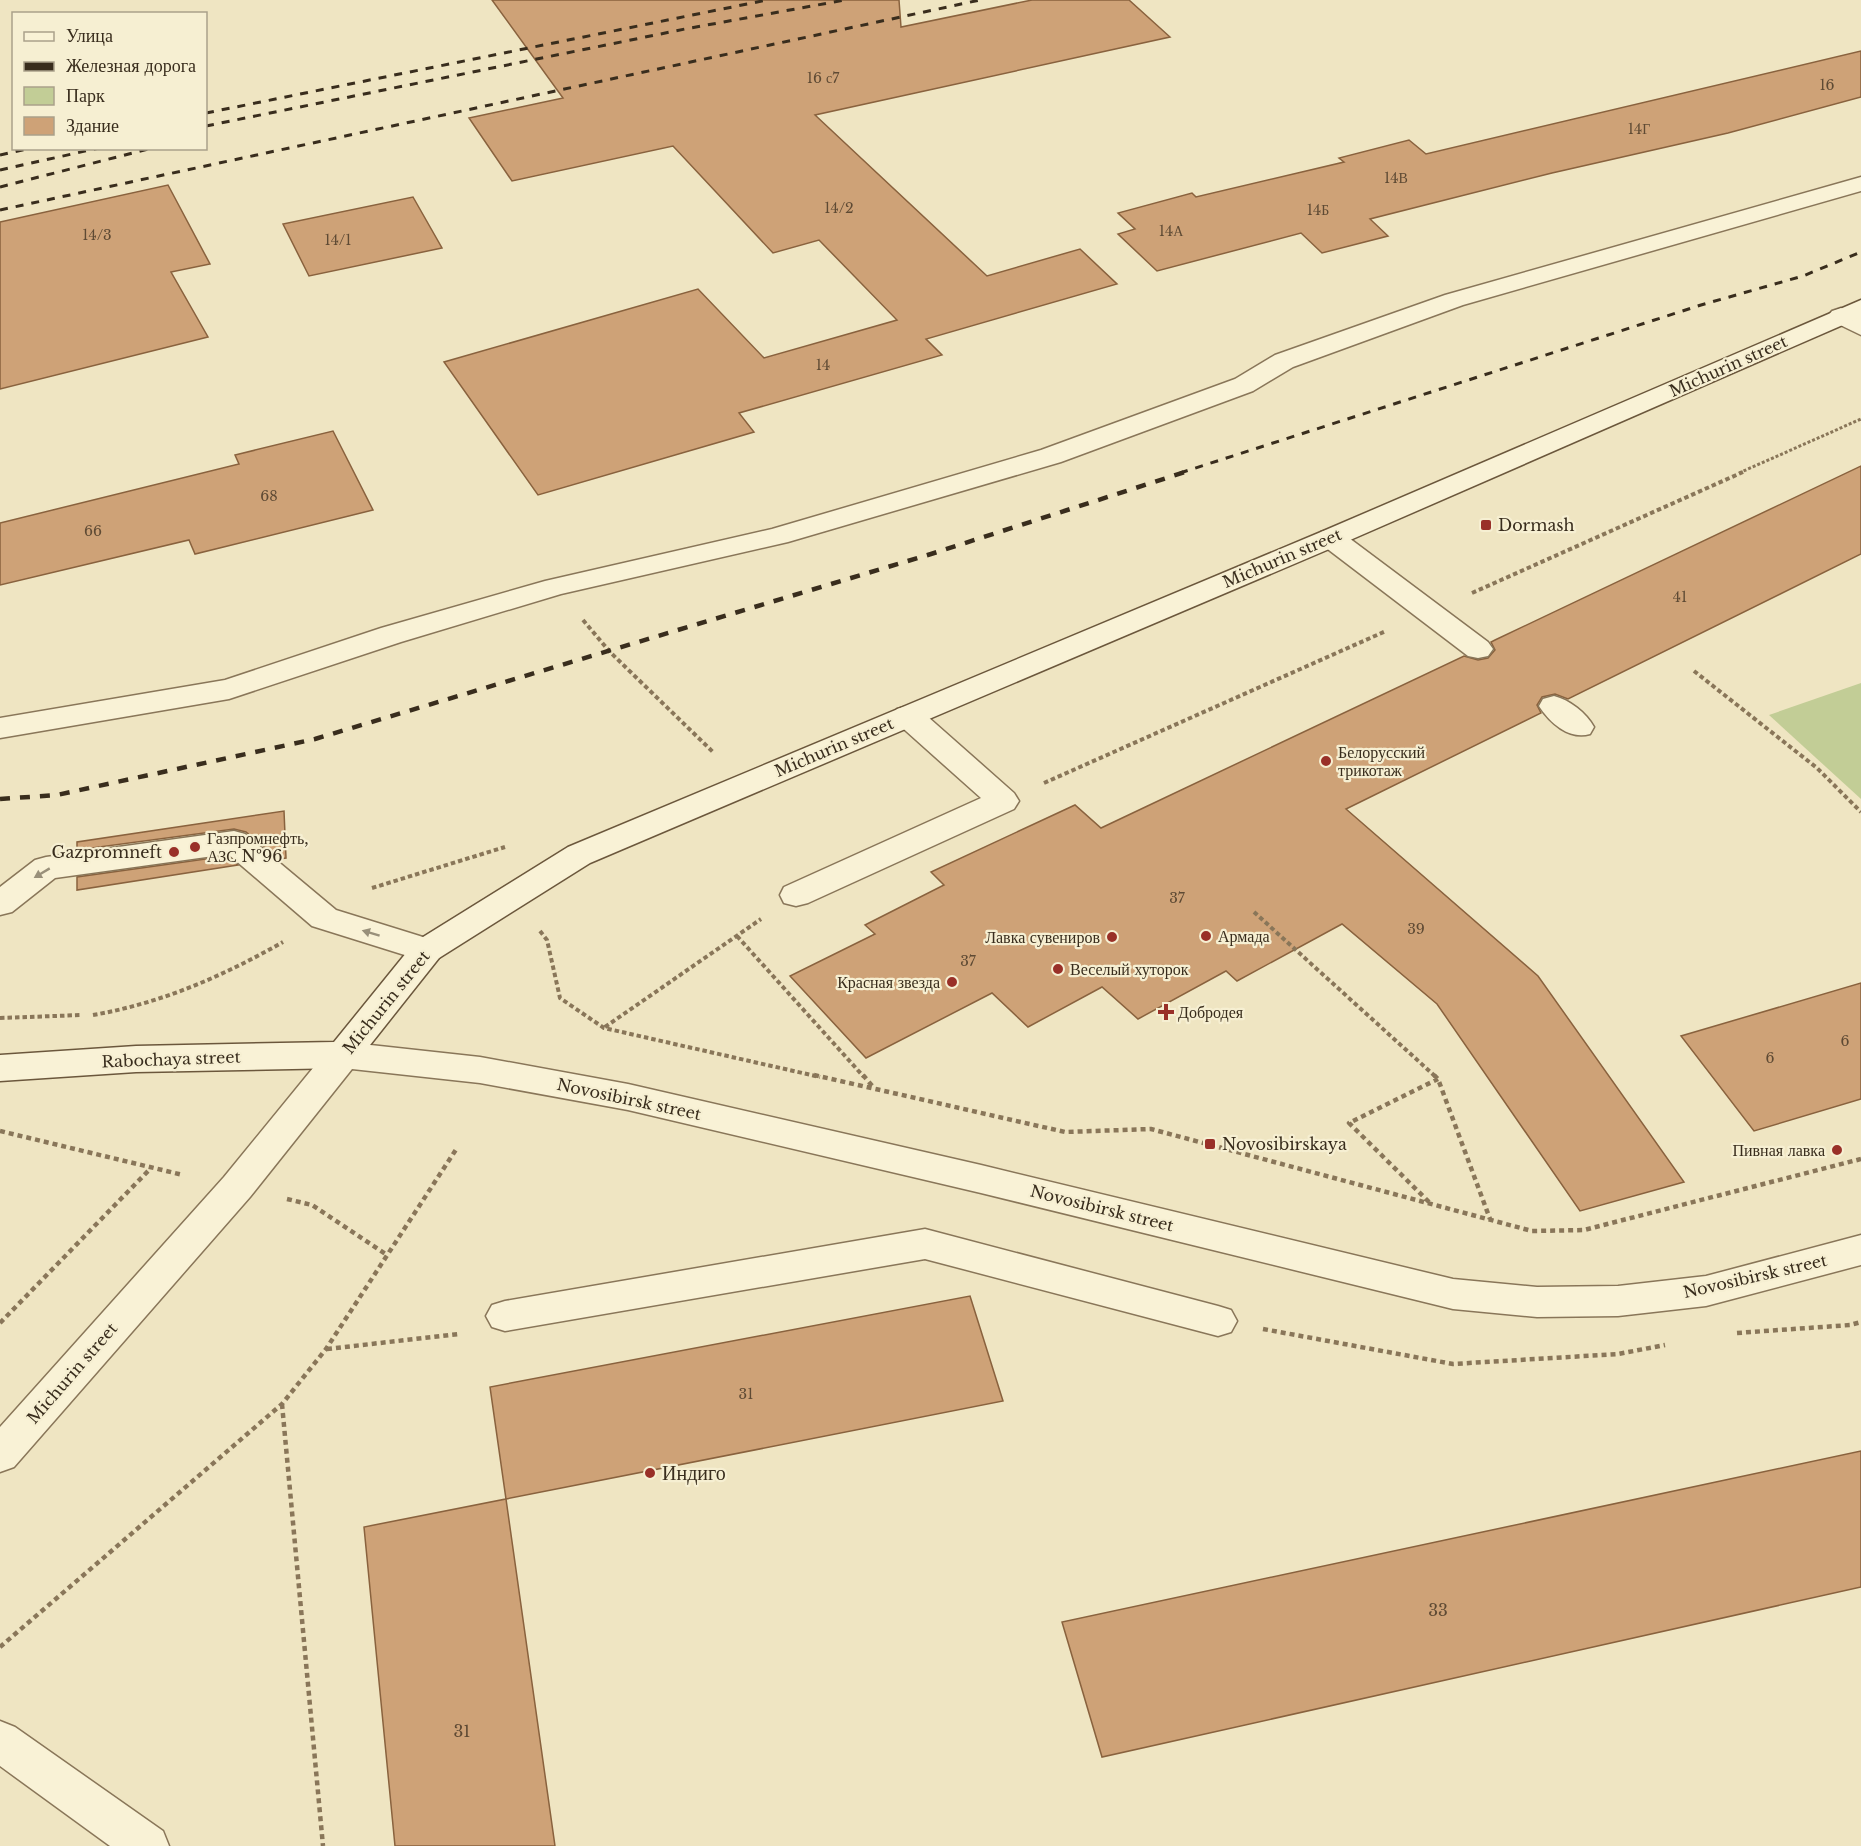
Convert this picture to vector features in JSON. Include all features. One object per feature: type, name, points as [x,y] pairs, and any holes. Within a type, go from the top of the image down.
[{"type":"main road","points":[[0,728],[229,689],[391,634],[555,587],[778,536],[1051,456],[1244,385],[1284,361],[1454,300],[1861,184]]},
{"type":"main road","name":"Michurin street","points":[[0,1455],[237,1187],[427,950],[579,855],[1854,317]]},
{"type":"main road","points":[[1330,538],[1478,649]]},
{"type":"main road","points":[[1554,706],[1580,727]]},
{"type":"main road","points":[[796,895],[1003,801],[908,716]]},
{"type":"main road","points":[[0,904],[46,868],[234,842],[324,918],[427,950]]},
{"type":"main road","name":"Rabochaya street","points":[[0,1068],[136,1059],[343,1055]]},
{"type":"main road","name":"Novosibirsk street","points":[[343,1055],[480,1070],[628,1097],[981,1179],[1454,1294],[1537,1302],[1640,1298],[1706,1291],[1861,1250]]},
{"type":"main road","points":[[505,1316],[925,1244],[1218,1320]]},
{"type":"main road","points":[[0,1741],[147,1846]]},
{"type":"path","points":[[555,587],[610,652],[722,761]]},
{"type":"path","points":[[1694,671],[1817,768],[1861,812]]},
{"type":"path","points":[[0,1018],[95,1015],[182,993],[258,956],[377,885],[510,845]]},
{"type":"path","points":[[604,1028],[796,895]]},
{"type":"path","points":[[1254,912],[1438,1079],[1491,1219]]},
{"type":"path","points":[[737,936],[874,1088]]},
{"type":"path","points":[[548,940],[560,998],[604,1028],[1065,1132],[1151,1129],[1532,1230],[1584,1230],[1861,1159]]},
{"type":"path","points":[[1430,1203],[1349,1123],[1438,1079]]},
{"type":"path","points":[[0,1647],[282,1404],[326,1349],[457,1148]]},
{"type":"path","points":[[0,1323],[152,1167]]},
{"type":"path","points":[[326,1349],[473,1333],[505,1316]]},
{"type":"path","points":[[282,1404],[323,1846]]},
{"type":"green space","points":[[1861,683],[1861,799],[1769,715]]},
{"type":"building","points":[[492,0],[899,0],[901,27],[1032,0],[1129,0],[1170,37],[815,115],[987,276],[1080,249],[1117,284],[926,339],[942,355],[739,413],[754,432],[538,495],[444,362],[698,289],[764,358],[897,320],[819,240],[773,253],[673,146],[512,181],[469,118],[563,98]]},
{"type":"building","points":[[1861,51],[1861,97],[1728,133],[1552,173],[1370,219],[1388,236],[1322,253],[1301,233],[1157,271],[1118,234],[1135,229],[1118,213],[1192,193],[1196,197],[1344,162],[1339,158],[1409,140],[1426,154]]},
{"type":"building","points":[[168,185],[210,264],[171,272],[208,337],[0,389],[0,222]]},
{"type":"building","points":[[413,197],[442,248],[309,276],[283,224]]},
{"type":"building","points":[[333,431],[373,510],[195,554],[189,540],[0,585],[0,523],[239,464],[235,455]]},
{"type":"building","points":[[1861,466],[1861,554],[1568,699],[1555,694],[1542,697],[1537,705],[1541,713],[1346,809],[1538,976],[1684,1182],[1580,1211],[1437,1004],[1342,924],[1237,981],[1226,971],[1138,1019],[1102,987],[1028,1027],[992,993],[866,1058],[790,976],[875,934],[865,925],[944,885],[931,872],[1075,805],[1101,828],[1464,656],[1478,660],[1488,658],[1495,650],[1491,642]]},
{"type":"building","points":[[284,811],[286,858],[279,859],[246,832],[234,829],[77,850],[77,842]]},
{"type":"building","points":[[227,856],[238,865],[77,890],[77,877]]},
{"type":"building","points":[[1861,983],[1861,1099],[1754,1131],[1681,1036]]},
{"type":"building","points":[[970,1296],[1003,1401],[506,1499],[490,1387]]},
{"type":"building","points":[[1861,1451],[1861,1587],[1102,1757],[1062,1622]]},
{"type":"building","points":[[506,1499],[555,1846],[395,1846],[364,1527]]},
{"type":"railway","points":[[207,113],[767,0]]},
{"type":"railway","points":[[207,126],[685,29],[845,0]]},
{"type":"railway","points":[[0,210],[980,0]]},
{"type":"railway","points":[[0,155],[22,150]]},
{"type":"railway","points":[[0,170],[90,150]]},
{"type":"railway","points":[[0,187],[144,150]]},
{"type":"railway","points":[[1180,473],[1701,305],[1803,276],[1861,252]]},
{"type":"railway","points":[[0,799],[57,795],[315,739],[931,554],[1185,472]]},
{"type":"place","name":"Dormash","points":[[1486,525]]},
{"type":"place","name":"Белорусский трикотаж","points":[[1326,761]]},
{"type":"place","name":"Газпромнефть, АЗС №96","points":[[195,847]]},
{"type":"place","name":"Gazpromneft","points":[[174,852]]},
{"type":"place","name":"Армада","points":[[1206,936]]},
{"type":"place","name":"Лавка сувениров","points":[[1112,937]]},
{"type":"place","name":"Веселый хуторок","points":[[1058,969]]},
{"type":"place","name":"Красная звезда","points":[[952,982]]},
{"type":"place","name":"Добродея","points":[[1166,1012]]},
{"type":"place","name":"Novosibirskaya","points":[[1210,1144]]},
{"type":"place","name":"Пивная лавка","points":[[1837,1150]]},
{"type":"place","name":"Индиго","points":[[650,1473]]}]
